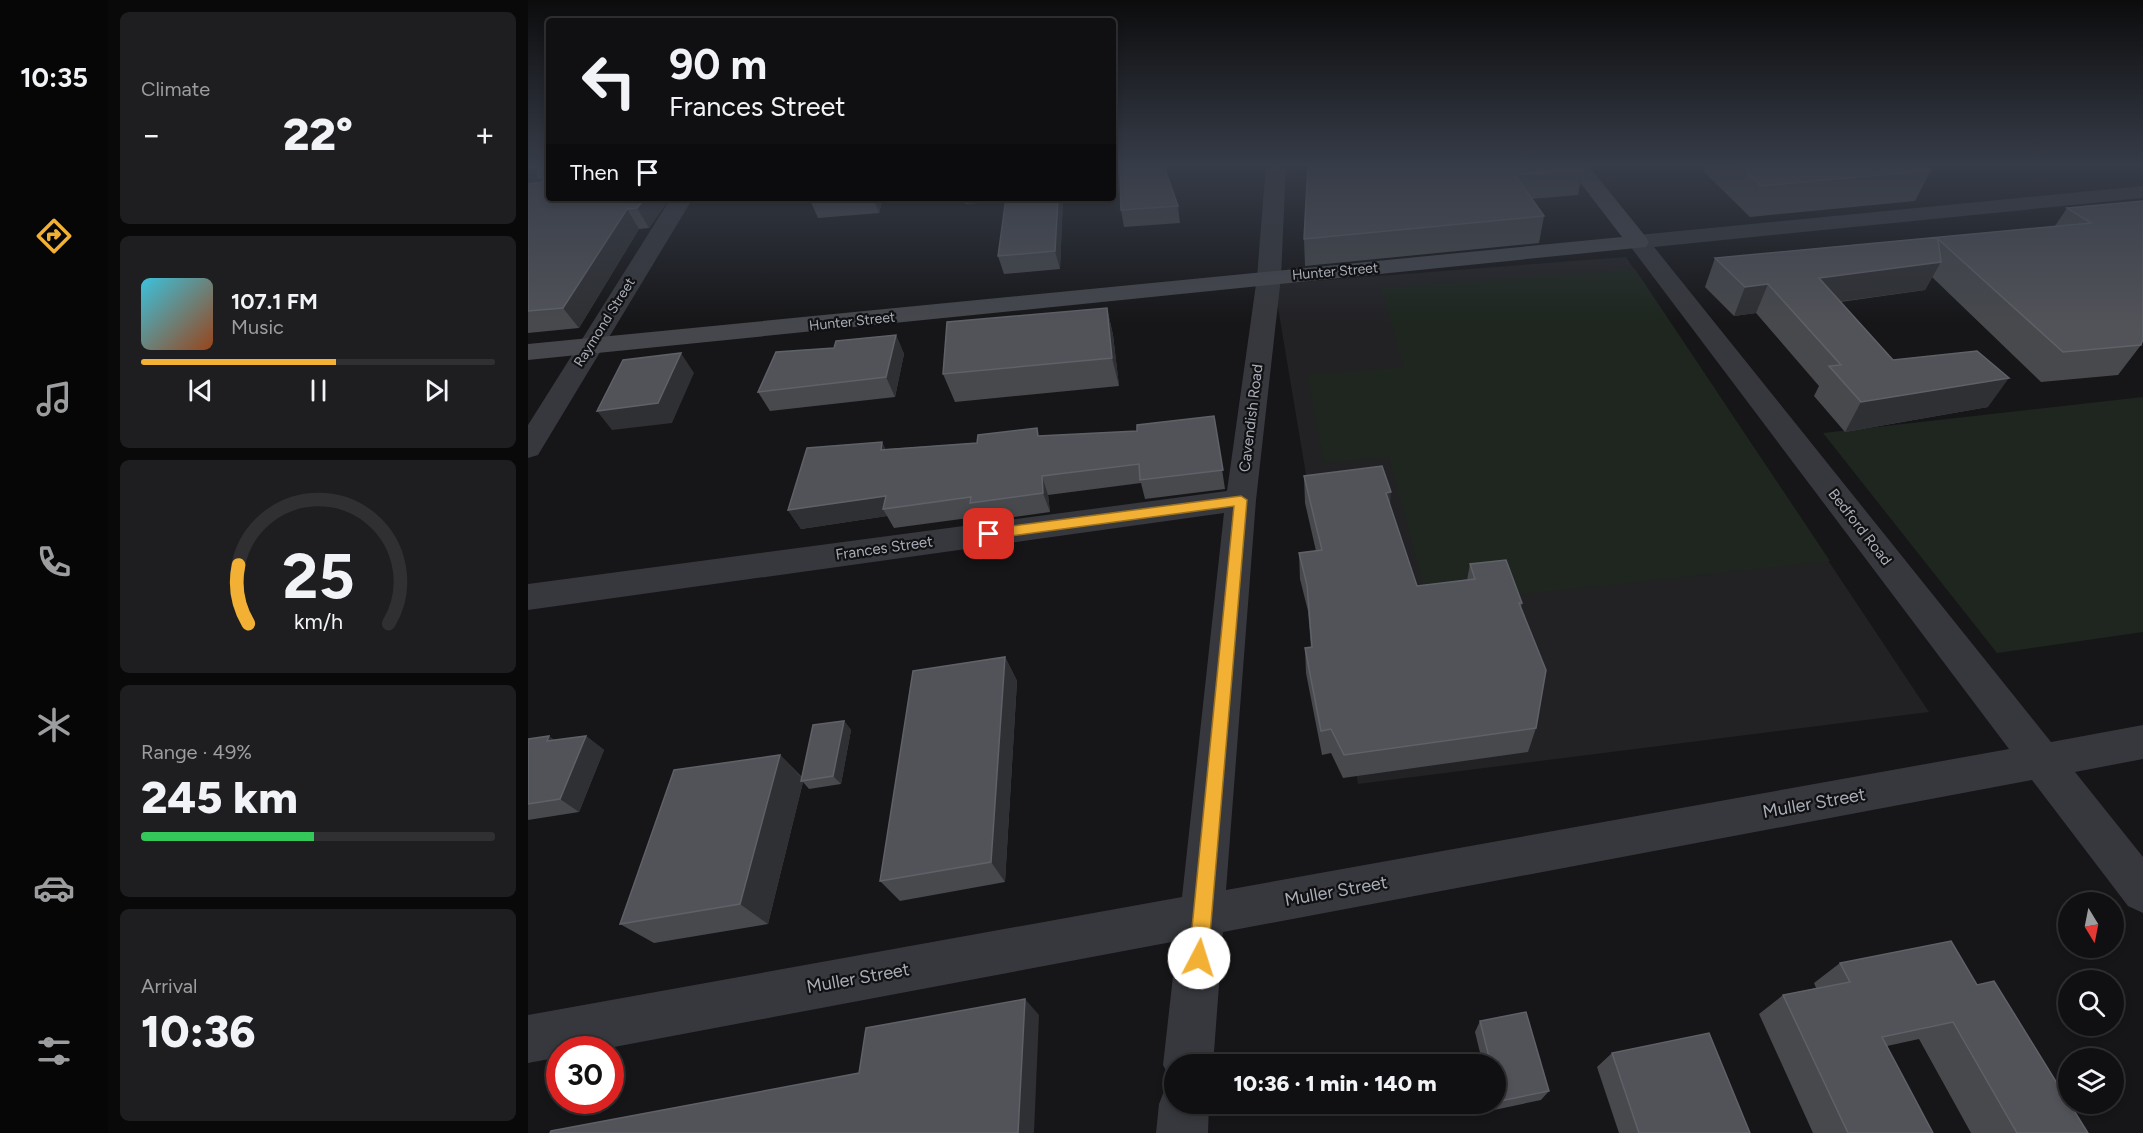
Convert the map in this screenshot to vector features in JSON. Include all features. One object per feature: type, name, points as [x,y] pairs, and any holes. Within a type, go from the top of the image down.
[{"type":"main road","name":"Bedford Road","points":[[1618,217],[1638,242]]},
{"type":"main road","name":"Hunter Street","points":[[528,352],[1638,242]]},
{"type":"street","name":"Raymond Street","points":[[528,448],[670,217]]},
{"type":"street","name":"Cavendish Road","points":[[1189,1054],[1241,500],[1269,277],[1273,217]]},
{"type":"street","name":"Hunter Street","points":[[1638,242],[1892,217]]},
{"type":"street","name":"Bedford Road","points":[[1638,242],[2143,891]]},
{"type":"street","name":"Frances Street","points":[[528,597],[1241,500]]},
{"type":"street","name":"Muller Street","points":[[528,1039],[2143,742]]},
{"type":"street","points":[[1182,1133],[1183,1114]]},
{"type":"shaded area","points":[[1626,257],[1929,712],[1358,784],[1274,284]]},
{"type":"shaded area","points":[[1635,269],[1830,561],[1505,596],[1424,587],[1389,457],[1324,463],[1307,375],[1404,367],[1381,288]]},
{"type":"shaded area","points":[[2143,397],[2143,632],[1997,653],[1823,433]]},
{"type":"building","points":[[528,217],[622,217],[563,308],[528,311]]},
{"type":"building","points":[[1003,217],[1057,217],[1055,251],[998,256]]},
{"type":"building","points":[[1305,217],[1535,217],[1304,239]]},
{"type":"building","points":[[2081,217],[2143,217],[2143,339],[2141,345],[2063,352],[1938,239],[1941,262],[1819,278],[1893,360],[1977,351],[2009,378],[1861,402],[1829,366],[1841,365],[1768,284],[1745,287],[1715,258],[2091,223]]},
{"type":"building","points":[[1107,308],[1112,358],[943,374],[947,322]]},
{"type":"building","points":[[896,335],[886,377],[758,392],[776,352],[834,348],[836,341]]},
{"type":"building","points":[[681,353],[658,403],[597,411],[623,360]]},
{"type":"building","points":[[1214,416],[1223,470],[1140,480],[1139,464],[1042,476],[1043,493],[970,503],[971,497],[883,509],[886,496],[788,510],[807,448],[882,442],[881,450],[977,443],[978,435],[1037,428],[1038,436],[1137,431],[1137,425]]},
{"type":"building","points":[[1382,466],[1391,492],[1386,493],[1417,586],[1475,579],[1470,564],[1506,560],[1522,603],[1519,603],[1546,670],[1536,728],[1344,755],[1331,729],[1321,731],[1305,648],[1312,647],[1307,585],[1299,553],[1322,550],[1304,476]]},
{"type":"building","points":[[1005,657],[991,862],[880,881],[913,671]]},
{"type":"building","points":[[844,721],[833,776],[801,781],[813,725]]},
{"type":"building","points":[[549,736],[547,741],[586,736],[560,799],[528,804],[528,739]]},
{"type":"building","points":[[780,755],[740,904],[620,924],[674,770]]},
{"type":"building","points":[[1951,941],[1977,985],[1994,981],[2058,1085],[2058,1114],[2076,1114],[2088,1133],[2017,1133],[1953,1022],[1882,1037],[1933,1133],[1848,1133],[1783,995],[1850,982],[1840,963]]},
{"type":"building","points":[[1025,999],[1018,1133],[550,1133],[859,1073],[866,1028]]},
{"type":"building","points":[[1526,1012],[1549,1091],[1506,1100],[1506,1054],[1488,1054],[1480,1021]]},
{"type":"building","points":[[1709,1033],[1750,1133],[1639,1133],[1612,1053]]},
{"type":"route","points":[[989,534],[1241,500],[1199,958]]}]
